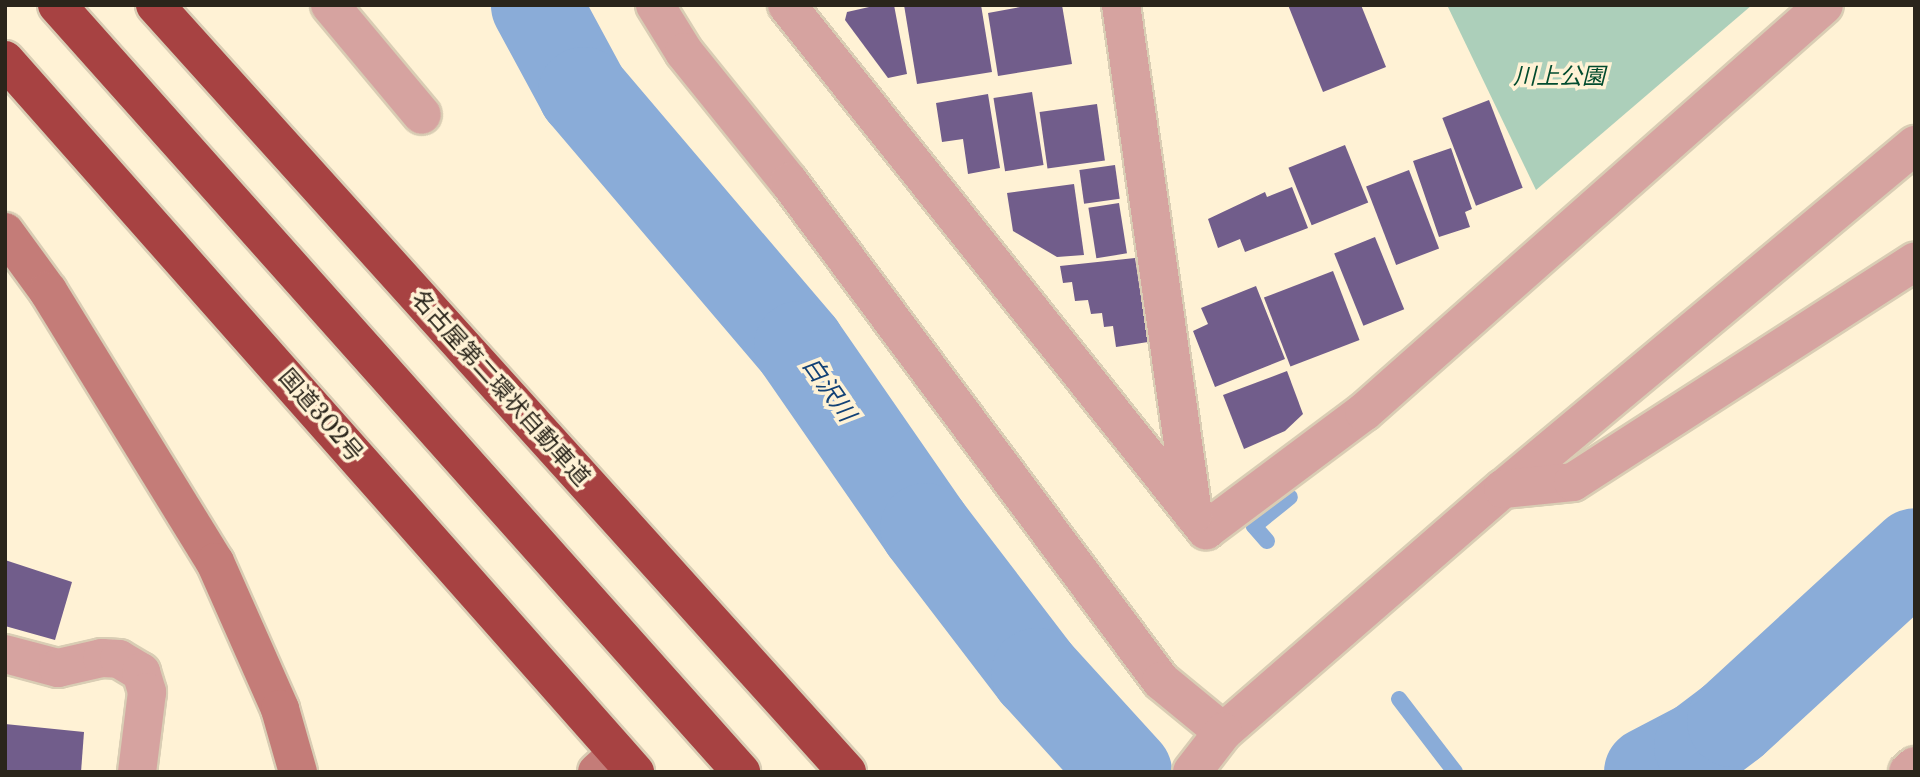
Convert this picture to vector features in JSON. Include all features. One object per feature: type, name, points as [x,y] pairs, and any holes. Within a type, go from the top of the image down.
[{"type":"highway","points":[[57,5],[741,772]]},
{"type":"highway","name":"名古屋第二環状自動車道","points":[[155,5],[847,772]]},
{"type":"highway","name":"国道302号","points":[[5,60],[617,765]]},
{"type":"street","points":[[330,5],[422,115]]},
{"type":"street","points":[[655,5],[684,52],[789,182],[1161,681],[1206,755],[1503,489],[1915,145]]},
{"type":"street","points":[[787,5],[1206,530],[1364,412],[1824,5]]},
{"type":"street","points":[[1126,7],[1194,516]]},
{"type":"street","points":[[5,232],[48,291],[215,562],[280,709],[298,772]]},
{"type":"street","points":[[1503,489],[1573,482],[1915,262]]},
{"type":"street","points":[[5,654],[58,668],[119,659],[141,672],[147,692],[137,772]]},
{"type":"street","points":[[1909,772],[1915,766]]},
{"type":"green space","name":"川上公園","points":[[1447,5],[1752,5],[1536,190]]},
{"type":"building","points":[[878,5],[894,5],[907,74],[888,78],[845,20],[847,12]]},
{"type":"building","points":[[904,5],[981,5],[992,72],[917,84]]},
{"type":"building","points":[[1031,5],[1062,5],[1072,64],[998,76],[988,13]]},
{"type":"building","points":[[1288,5],[1361,5],[1386,67],[1323,92]]},
{"type":"building","points":[[1032,92],[1044,165],[1005,171],[993,98]]},
{"type":"building","points":[[988,94],[1000,168],[968,174],[963,139],[942,142],[936,103]]},
{"type":"building","points":[[1489,100],[1523,188],[1476,206],[1442,118]]},
{"type":"building","points":[[1097,104],[1105,160],[1047,169],[1040,112]]},
{"type":"building","points":[[1345,145],[1368,202],[1312,225],[1288,168]]},
{"type":"building","points":[[1451,148],[1472,209],[1465,212],[1470,227],[1439,237],[1413,161]]},
{"type":"building","points":[[1115,165],[1120,199],[1084,204],[1079,170]]},
{"type":"building","points":[[1409,170],[1439,248],[1396,265],[1366,186]]},
{"type":"building","points":[[1074,184],[1084,255],[1057,257],[1013,231],[1007,193]]},
{"type":"building","points":[[1292,187],[1308,228],[1245,252],[1240,239],[1218,248],[1208,219],[1265,192],[1267,197]]},
{"type":"building","points":[[1119,203],[1127,253],[1096,258],[1088,208]]},
{"type":"building","points":[[1375,237],[1404,309],[1363,326],[1334,253]]},
{"type":"building","points":[[1135,258],[1148,342],[1116,347],[1113,326],[1104,327],[1102,313],[1091,314],[1088,300],[1075,301],[1072,282],[1063,283],[1060,266]]},
{"type":"building","points":[[1333,271],[1360,340],[1290,367],[1264,298]]},
{"type":"building","points":[[1256,286],[1285,359],[1215,387],[1193,331],[1208,324],[1201,308]]},
{"type":"building","points":[[1287,371],[1303,414],[1285,431],[1244,449],[1223,395]]},
{"type":"building","points":[[5,560],[72,582],[55,640],[5,626]]},
{"type":"building","points":[[5,724],[84,732],[81,772],[5,772]]},
{"type":"waterway","name":"白沢川","points":[[536,5],[583,92],[799,346],[925,528],[1036,673],[1126,772]]},
{"type":"waterway","points":[[1267,541],[1254,526],[1290,497]]},
{"type":"waterway","points":[[1649,772],[1699,746],[1732,721],[1915,553]]},
{"type":"waterway","points":[[1399,699],[1455,772]]}]
